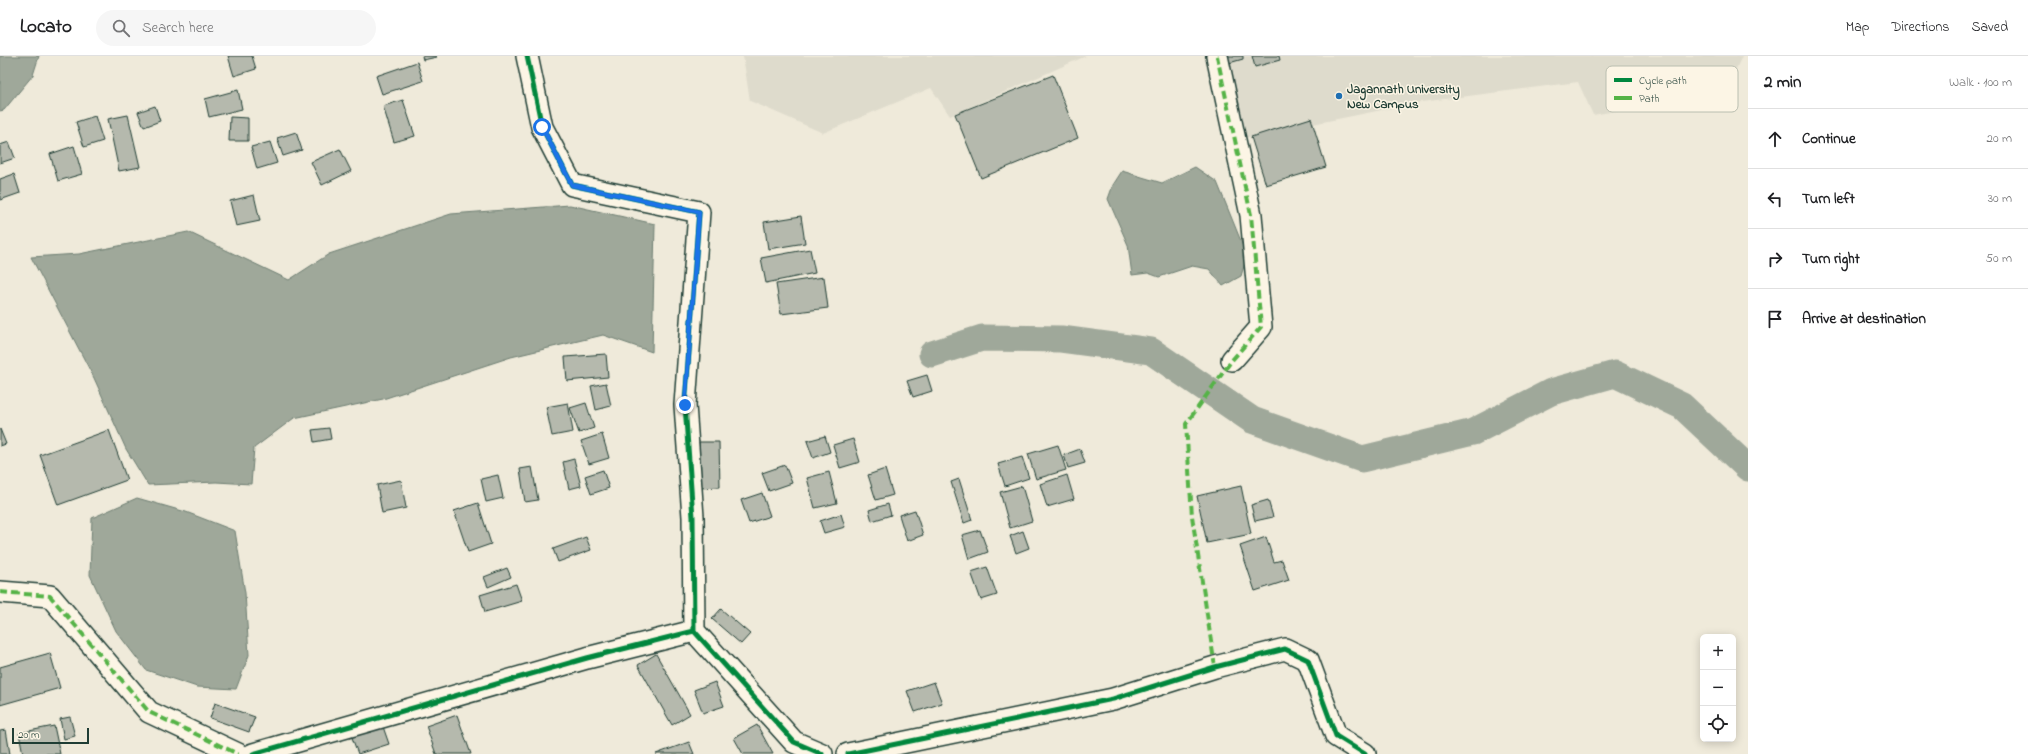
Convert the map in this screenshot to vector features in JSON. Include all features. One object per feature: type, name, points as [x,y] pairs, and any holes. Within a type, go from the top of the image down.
[{"type":"street","points":[[527,56],[542,127],[572,185],[699,212],[685,405],[692,517],[694,631],[794,742],[822,754]]},
{"type":"street","points":[[1216,56],[1251,215],[1261,327],[1232,360]]},
{"type":"street","points":[[0,592],[50,596],[149,712],[238,754]]},
{"type":"street","points":[[253,754],[587,658],[694,631]]},
{"type":"street","points":[[848,754],[1113,699],[1215,667],[1285,649],[1308,660],[1336,736],[1365,754]]},
{"type":"shaded area","points":[[0,56],[39,56],[33,75],[4,110],[0,111]]},
{"type":"shaded area","points":[[743,56],[1086,56],[950,116],[931,88],[823,133],[750,101]]},
{"type":"shaded area","name":"Jagannath University New Campus","points":[[1204,56],[1742,56],[1737,66],[1606,66],[1606,112],[1610,112],[1593,115],[1578,82],[1421,102],[1224,142]]},
{"type":"shaded area","points":[[1195,167],[1217,182],[1247,256],[1241,276],[1223,286],[1209,269],[1192,266],[1159,277],[1148,273],[1132,275],[1128,245],[1108,199],[1113,185],[1122,171],[1162,183]]},
{"type":"shaded area","points":[[570,205],[655,224],[652,352],[603,335],[511,357],[383,399],[294,418],[254,448],[251,484],[216,482],[148,485],[126,449],[94,378],[31,257],[79,254],[188,232],[289,280],[329,254],[451,214]]},
{"type":"shaded area","points":[[137,498],[186,512],[235,531],[245,593],[249,655],[236,689],[197,687],[146,670],[116,631],[90,575],[92,518]]},
{"type":"building","points":[[228,56],[252,56],[256,69],[234,76]]},
{"type":"building","points":[[422,56],[436,56],[437,57],[423,60]]},
{"type":"building","points":[[1226,56],[1243,56],[1243,59],[1229,63]]},
{"type":"building","points":[[1252,56],[1279,56],[1280,60],[1255,67]]},
{"type":"building","points":[[417,62],[423,81],[382,94],[376,76]]},
{"type":"building","points":[[1053,75],[1078,138],[981,178],[955,114]]},
{"type":"building","points":[[238,90],[242,109],[209,117],[205,99]]},
{"type":"building","points":[[403,100],[415,136],[394,142],[383,106]]},
{"type":"building","points":[[155,106],[160,121],[144,127],[138,112]]},
{"type":"building","points":[[128,115],[140,167],[119,171],[108,119]]},
{"type":"building","points":[[95,116],[103,141],[84,147],[76,122]]},
{"type":"building","points":[[230,117],[248,118],[248,141],[229,141]]},
{"type":"building","points":[[1311,118],[1326,167],[1266,185],[1251,137]]},
{"type":"building","points":[[296,132],[302,150],[283,156],[277,138]]},
{"type":"building","points":[[9,142],[15,158],[0,163],[0,145]]},
{"type":"building","points":[[270,142],[277,163],[257,169],[251,147]]},
{"type":"building","points":[[74,146],[82,174],[58,181],[50,154]]},
{"type":"building","points":[[340,149],[351,171],[322,185],[311,162]]},
{"type":"building","points":[[14,174],[20,193],[0,200],[0,179]]},
{"type":"building","points":[[254,195],[260,221],[236,226],[230,201]]},
{"type":"building","points":[[801,216],[805,243],[768,249],[764,222]]},
{"type":"building","points":[[810,249],[815,273],[766,283],[761,258]]},
{"type":"building","points":[[824,277],[828,308],[781,314],[776,284]]},
{"type":"building","points":[[606,354],[608,377],[567,381],[565,357]]},
{"type":"building","points":[[927,375],[932,391],[913,397],[907,381]]},
{"type":"building","points":[[606,383],[611,406],[596,410],[591,386]]},
{"type":"building","points":[[568,403],[573,432],[552,436],[546,407]]},
{"type":"building","points":[[586,403],[594,428],[579,433],[570,408]]},
{"type":"building","points":[[329,428],[331,439],[314,442],[312,430]]},
{"type":"building","points":[[0,429],[6,444],[0,446]]},
{"type":"building","points":[[109,430],[127,480],[58,505],[40,455]]},
{"type":"building","points":[[602,434],[609,458],[589,464],[581,441]]},
{"type":"building","points":[[825,436],[830,452],[813,458],[807,441]]},
{"type":"building","points":[[853,439],[860,462],[840,468],[833,445]]},
{"type":"building","points":[[699,442],[719,442],[720,487],[700,488]]},
{"type":"building","points":[[1058,445],[1066,470],[1036,479],[1028,454]]},
{"type":"building","points":[[1080,449],[1085,463],[1068,468],[1064,455]]},
{"type":"building","points":[[1022,457],[1029,478],[1005,486],[998,464]]},
{"type":"building","points":[[574,459],[581,486],[569,489],[563,462]]},
{"type":"building","points":[[785,465],[792,483],[769,491],[762,473]]},
{"type":"building","points":[[532,467],[538,500],[525,502],[520,469]]},
{"type":"building","points":[[885,469],[893,495],[876,500],[868,475]]},
{"type":"building","points":[[603,470],[609,488],[591,494],[585,476]]},
{"type":"building","points":[[829,472],[837,503],[815,508],[807,478]]},
{"type":"building","points":[[498,475],[503,498],[486,502],[481,479]]},
{"type":"building","points":[[1067,475],[1074,499],[1047,507],[1040,484]]},
{"type":"building","points":[[959,479],[972,520],[964,523],[951,482]]},
{"type":"building","points":[[401,480],[406,508],[382,513],[377,485]]},
{"type":"building","points":[[1022,486],[1032,521],[1010,528],[1000,492]]},
{"type":"building","points":[[1241,486],[1251,534],[1207,543],[1197,496]]},
{"type":"building","points":[[762,493],[770,516],[749,523],[741,500]]},
{"type":"building","points":[[1268,500],[1273,517],[1255,521],[1251,505]]},
{"type":"building","points":[[478,503],[491,544],[468,552],[454,511]]},
{"type":"building","points":[[888,504],[891,515],[872,521],[869,510]]},
{"type":"building","points":[[915,510],[923,535],[907,541],[899,515]]},
{"type":"building","points":[[841,514],[845,527],[824,533],[820,521]]},
{"type":"building","points":[[980,530],[988,552],[969,559],[962,535]]},
{"type":"building","points":[[1023,531],[1029,548],[1016,553],[1010,536]]},
{"type":"building","points":[[586,537],[591,550],[558,562],[553,549]]},
{"type":"building","points":[[1266,537],[1274,562],[1282,560],[1289,580],[1255,591],[1240,546]]},
{"type":"building","points":[[987,567],[997,595],[981,600],[971,572]]},
{"type":"building","points":[[507,568],[511,577],[488,587],[484,577]]},
{"type":"building","points":[[516,584],[522,601],[485,612],[480,595]]},
{"type":"building","points":[[721,609],[750,634],[741,644],[712,619]]},
{"type":"building","points":[[50,653],[60,688],[0,705],[0,667]]},
{"type":"building","points":[[656,654],[690,714],[672,725],[638,665]]},
{"type":"building","points":[[715,682],[724,706],[703,713],[694,690]]},
{"type":"building","points":[[934,682],[942,703],[915,712],[907,691]]},
{"type":"building","points":[[215,703],[255,717],[249,732],[210,718]]},
{"type":"building","points":[[457,715],[471,754],[436,754],[426,726]]},
{"type":"building","points":[[70,717],[75,736],[64,739],[60,719]]},
{"type":"building","points":[[381,721],[389,744],[358,754],[350,732]]},
{"type":"building","points":[[757,725],[773,754],[743,754],[734,738]]},
{"type":"building","points":[[54,726],[60,754],[23,754],[19,733]]},
{"type":"building","points":[[6,730],[10,754],[0,754],[0,731]]},
{"type":"building","points":[[689,742],[694,754],[656,754]]},
{"type":"waterway","points":[[932,354],[982,338],[1061,339],[1151,351],[1252,420],[1362,459],[1473,432],[1551,392],[1615,374],[1682,406],[1748,468]]},
{"type":"marked path","points":[[1215,667],[1192,516],[1186,424],[1232,360],[1261,327],[1251,215],[1217,56]]},
{"type":"marked path","points":[[0,592],[50,596],[149,712],[238,754]]},
{"type":"cycle path","points":[[527,56],[542,127],[572,185],[699,212],[685,405],[693,517],[694,631],[794,742],[822,754]]},
{"type":"cycle path","points":[[253,754],[587,658],[694,631]]},
{"type":"cycle path","points":[[848,754],[1113,699],[1215,667],[1285,649],[1308,660],[1336,736],[1365,754]]},
{"type":"place","name":"Jagannath University New Campus","points":[[1339,96]]},
{"type":"route","points":[[542,127],[572,185],[699,212],[685,405]]}]
